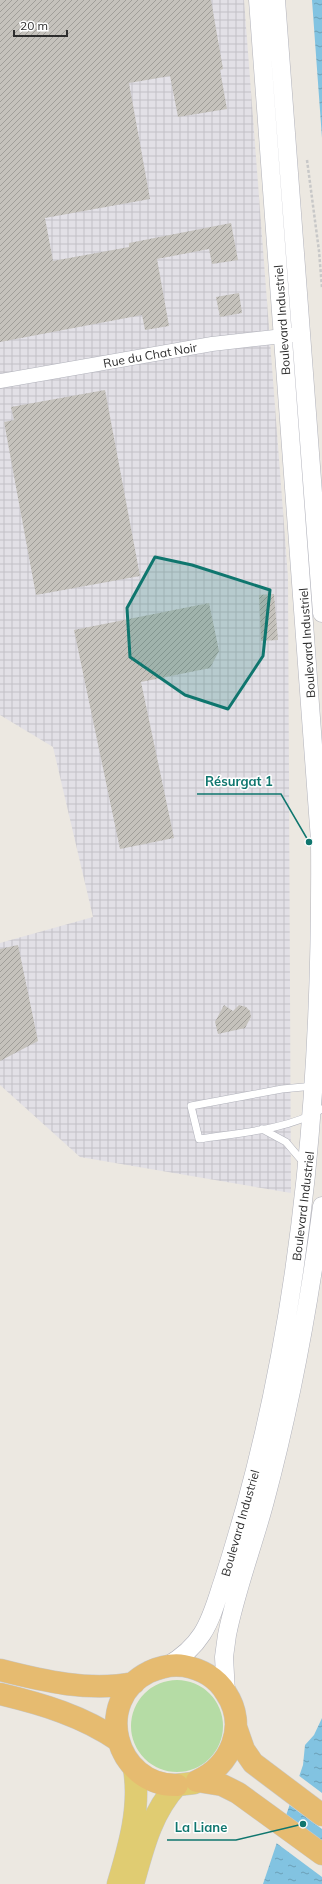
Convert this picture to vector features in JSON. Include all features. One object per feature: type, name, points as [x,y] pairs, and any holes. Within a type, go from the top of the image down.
[{"type":"highway","points":[[0,1670],[73,1684],[110,1686],[134,1682],[150,1672],[167,1666],[180,1666],[197,1669],[215,1680],[226,1693],[234,1711],[236,1727],[247,1755],[253,1763],[322,1815]]},
{"type":"highway","points":[[134,1682],[124,1697],[118,1710],[116,1727],[118,1742],[134,1768],[142,1775],[156,1782],[222,1785],[245,1797],[322,1854]]},
{"type":"highway","points":[[0,1694],[63,1712],[101,1730],[118,1742]]},
{"type":"highway","points":[[187,1783],[214,1772],[224,1762],[232,1746],[236,1727]]},
{"type":"main road","points":[[118,1884],[130,1837],[135,1808],[136,1784],[134,1768]]},
{"type":"main road","points":[[133,1884],[155,1816],[164,1801],[187,1783]]},
{"type":"street","name":"Boulevard Industriel","points":[[258,0],[322,612]]},
{"type":"street","name":"Boulevard Industriel","points":[[167,1666],[191,1648],[206,1626],[215,1607],[258,1460],[282,1348],[318,1112],[321,972],[320,840],[292,335],[276,0]]},
{"type":"street","name":"Rue du Chat Noir","points":[[0,381],[212,344],[292,335]]},
{"type":"street","name":"Boulevard Industriel","points":[[226,1693],[224,1657],[227,1635],[265,1501],[288,1404],[309,1297],[322,1206]]},
{"type":"lane","points":[[318,1112],[287,1124],[199,1139],[192,1106],[282,1089],[319,1086]]},
{"type":"lane","points":[[262,1129],[286,1142],[301,1158],[309,1171]]},
{"type":"path","points":[[307,158],[319,251],[322,288]]},
{"type":"highlighted area","points":[[155,557],[192,565],[270,590],[263,656],[228,709],[185,695],[130,657],[127,608]]},
{"type":"shaded area","points":[[0,0],[244,0],[288,577],[291,1193],[80,1157],[0,1085],[0,943],[93,917],[53,747],[0,715]]},
{"type":"green space","points":[[168,1680],[186,1680],[203,1687],[216,1700],[223,1717],[223,1735],[216,1752],[203,1765],[186,1772],[168,1772],[151,1765],[138,1752],[131,1735],[131,1717],[138,1700],[151,1687]]},
{"type":"water","points":[[312,0],[322,0],[322,138]]},
{"type":"water","points":[[322,1718],[322,1884],[263,1884],[303,1765],[305,1745],[314,1735]]},
{"type":"pier","points":[[298,1775],[322,1793],[322,1829],[288,1804]]},
{"type":"pier","points":[[285,1814],[322,1841],[322,1877],[275,1842]]},
{"type":"building","points":[[0,0],[211,0],[223,69],[220,70],[227,109],[178,117],[170,76],[129,83],[150,199],[45,218],[53,261],[129,247],[129,243],[231,223],[238,260],[212,264],[209,249],[157,259],[169,326],[145,330],[142,315],[0,342]]},
{"type":"building","points":[[239,293],[242,313],[220,317],[216,297]]},
{"type":"building","points":[[105,390],[140,576],[36,595],[4,422],[14,420],[11,407]]},
{"type":"building","points":[[274,594],[278,640],[261,641],[259,595]]},
{"type":"building","points":[[209,603],[219,651],[210,668],[141,682],[174,838],[120,849],[74,630]]},
{"type":"building","points":[[18,945],[38,1041],[0,1061],[0,949]]},
{"type":"building","points":[[224,1005],[233,1011],[239,1005],[246,1007],[250,1011],[251,1017],[245,1028],[218,1034],[215,1022]]},
{"type":"place","name":"Résurgat 1","points":[[309,842]]},
{"type":"place","name":"La Liane","points":[[303,1824]]}]
